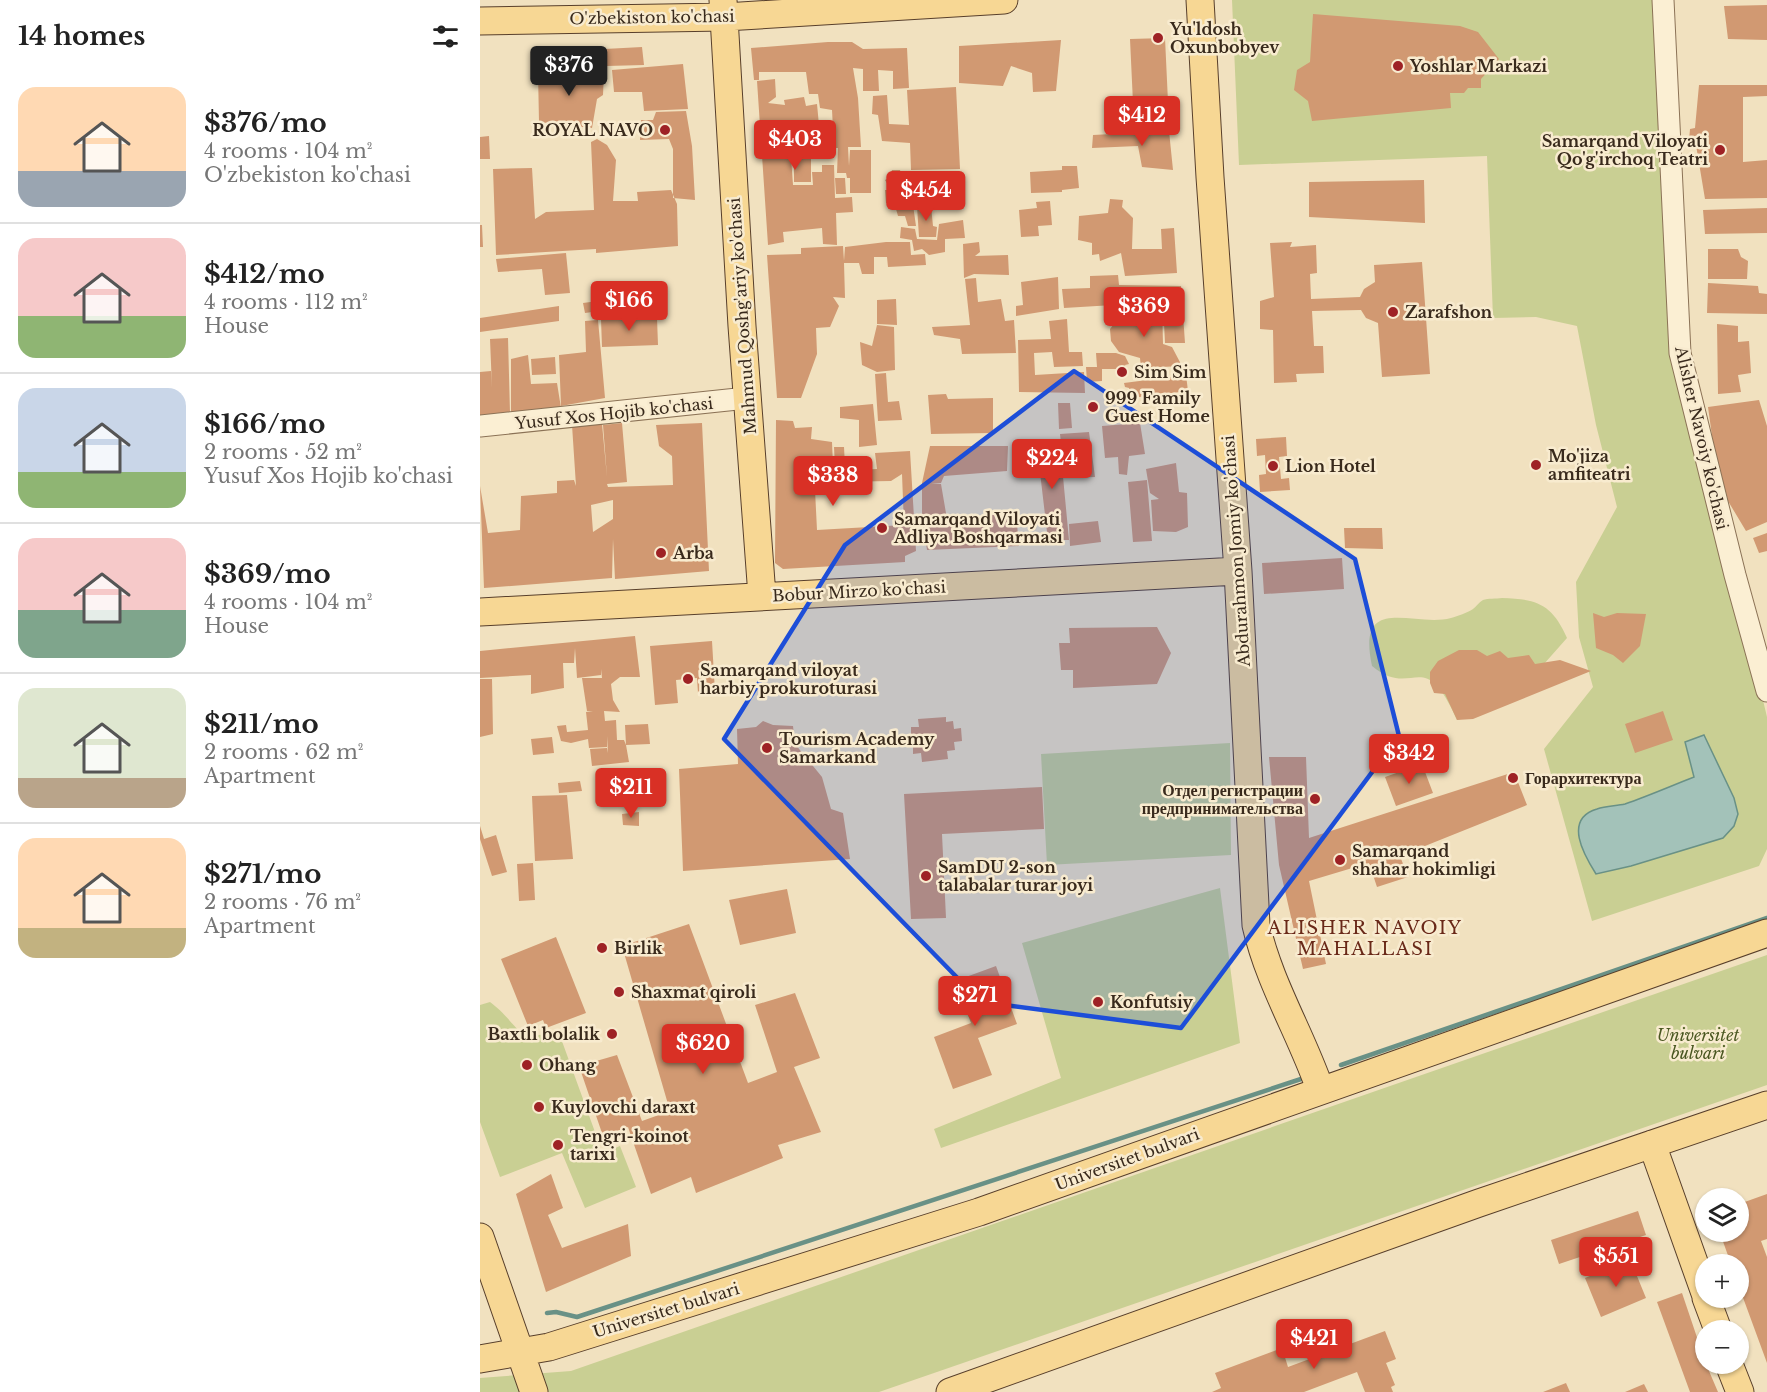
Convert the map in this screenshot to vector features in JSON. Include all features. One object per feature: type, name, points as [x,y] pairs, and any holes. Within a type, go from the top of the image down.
[{"type":"main road","name":"O'zbekiston ko'chasi","points":[[480,21],[724,9],[1004,0]]},
{"type":"main road","name":"Abdurahmon Jomiy ko'chasi","points":[[1200,0],[1238,571],[1256,926],[1264,961],[1310,1060],[1320,1089]]},
{"type":"main road","name":"Mahmud Qoshg'ariy ko'chasi","points":[[724,9],[747,398],[762,596]]},
{"type":"main road","name":"Bobur Mirzo ko'chasi","points":[[480,612],[1238,571]]},
{"type":"main road","name":"Universitet bulvari","points":[[480,1359],[549,1347],[979,1212],[1320,1089],[1767,933]]},
{"type":"main road","points":[[950,1392],[1767,1105]]},
{"type":"main road","points":[[1652,1144],[1695,1266]]},
{"type":"main road","points":[[480,1237],[534,1392]]},
{"type":"main road","points":[[1734,1374],[1740,1392]]},
{"type":"street","name":"Alisher Navoiy ko'chasi","points":[[1663,0],[1680,354],[1735,575],[1767,691]]},
{"type":"street","name":"Yusuf Xos Hojib ko'chasi","points":[[480,426],[747,398]]},
{"type":"highlighted area","points":[[1074,371],[1355,559],[1399,736],[1181,1028],[981,1002],[724,739],[845,545]]},
{"type":"green space","points":[[1232,0],[1658,0],[1680,352],[1767,717],[1767,849],[1759,866],[1592,921],[1544,749],[1593,687],[1579,637],[1576,582],[1617,507],[1596,425],[1577,326],[1536,317],[1493,318],[1487,156],[1239,165]]},
{"type":"green space","points":[[1502,598],[1525,600],[1542,606],[1555,618],[1567,638],[1536,673],[1481,714],[1457,720],[1445,697],[1435,684],[1426,678],[1398,678],[1386,675],[1372,666],[1369,643],[1372,629],[1380,621],[1392,618],[1436,620],[1451,618],[1471,610],[1483,600]]},
{"type":"green space","points":[[1230,743],[1231,855],[1047,865],[1041,754]]},
{"type":"green space","points":[[1220,888],[1240,1043],[941,1148],[934,1129],[1061,1078],[1022,943]]},
{"type":"green space","name":"Universitet bulvari","points":[[1767,955],[1767,1085],[879,1392],[480,1392],[480,1378],[571,1371]]},
{"type":"green space","points":[[490,1002],[518,1030],[524,1033],[543,1035],[559,1033],[599,1143],[593,1146],[596,1155],[620,1146],[636,1187],[585,1208],[562,1153],[500,1177],[480,1122],[480,1005]]},
{"type":"water","points":[[1704,735],[1734,798],[1738,814],[1734,826],[1723,838],[1631,866],[1596,874],[1579,838],[1581,821],[1587,814],[1597,809],[1625,804],[1694,777],[1685,742]]},
{"type":"building","points":[[1767,5],[1767,40],[1728,39],[1724,6]]},
{"type":"building","name":"Yoshlar Markazi","points":[[1313,14],[1460,26],[1478,32],[1499,59],[1481,79],[1481,88],[1468,88],[1464,93],[1450,93],[1451,108],[1312,121],[1308,101],[1294,90],[1297,70],[1310,62]]},
{"type":"building","points":[[1165,38],[1168,102],[1133,103],[1130,39]]},
{"type":"building","points":[[1061,40],[1056,91],[1033,92],[1032,73],[1011,66],[1003,86],[959,83],[959,46]]},
{"type":"building","points":[[852,42],[863,49],[907,48],[909,88],[893,89],[893,71],[878,70],[879,91],[863,91],[863,69],[853,68],[858,98],[861,147],[848,147],[849,166],[850,150],[871,150],[871,193],[850,193],[850,178],[847,178],[846,173],[837,173],[838,148],[834,148],[832,110],[820,108],[818,94],[809,94],[806,72],[759,72],[759,80],[754,80],[751,48]]},
{"type":"building","points":[[642,47],[644,65],[569,67],[567,51]]},
{"type":"building","points":[[683,64],[688,109],[644,111],[642,92],[614,92],[612,70]]},
{"type":"building","points":[[604,71],[603,95],[597,99],[592,128],[539,122],[538,72]]},
{"type":"building","points":[[775,79],[776,97],[768,103],[785,105],[784,100],[804,97],[806,106],[817,104],[820,136],[827,144],[797,144],[797,137],[787,138],[786,127],[787,146],[780,145],[779,155],[791,157],[793,185],[813,185],[812,172],[822,172],[822,165],[834,165],[835,198],[852,197],[853,212],[836,213],[837,245],[823,244],[822,228],[783,232],[784,242],[768,245],[757,81]]},
{"type":"building","name":"Samarqand Viloyati Qo'g'irchoq Teatri","points":[[1699,85],[1767,85],[1767,96],[1743,97],[1743,162],[1767,160],[1767,198],[1705,199],[1695,139],[1689,140],[1690,129],[1695,128]]},
{"type":"building","points":[[956,87],[960,169],[911,170],[910,143],[882,141],[878,115],[872,114],[873,96],[887,95],[889,124],[909,125],[907,90]]},
{"type":"building","points":[[686,111],[692,146],[695,200],[673,198],[673,149],[669,139],[640,140],[641,120],[653,120],[656,112]]},
{"type":"building","points":[[1169,131],[1173,170],[1142,167],[1138,146],[1092,148],[1093,135]]},
{"type":"building","points":[[489,136],[490,159],[480,159],[480,137]]},
{"type":"building","points":[[597,139],[607,145],[616,160],[613,201],[638,201],[637,192],[671,190],[677,204],[678,246],[596,253],[596,249],[496,255],[493,169],[532,168],[535,219],[546,212],[594,210],[591,142]]},
{"type":"building","points":[[794,153],[811,154],[811,182],[794,182]]},
{"type":"building","points":[[1062,166],[1077,166],[1079,188],[1062,190],[1062,192],[1031,193],[1030,172],[1062,170]]},
{"type":"building","points":[[892,170],[900,170],[901,174],[914,172],[917,201],[913,205],[916,226],[908,226],[905,216],[898,216],[896,209],[902,208],[900,204],[886,203],[885,190],[894,190],[894,187],[898,187],[899,179],[895,179],[894,184],[888,185],[885,180],[889,178]]},
{"type":"building","points":[[835,178],[845,178],[846,194],[836,194]]},
{"type":"building","points":[[1424,180],[1425,223],[1309,217],[1309,182]]},
{"type":"building","points":[[1110,199],[1123,200],[1122,207],[1133,218],[1132,249],[1162,249],[1161,229],[1174,228],[1177,273],[1125,276],[1121,253],[1100,261],[1099,254],[1092,255],[1092,243],[1078,240],[1079,216],[1108,213]]},
{"type":"building","points":[[1050,201],[1052,225],[1038,226],[1039,236],[1021,237],[1019,210],[1037,208],[1036,202]]},
{"type":"building","points":[[917,206],[931,206],[933,226],[937,227],[936,237],[919,237]]},
{"type":"building","points":[[1767,208],[1767,233],[1705,234],[1703,210]]},
{"type":"building","points":[[963,220],[965,238],[945,239],[945,252],[929,255],[922,249],[914,251],[912,240],[900,238],[901,227],[915,229],[917,239],[937,240],[939,224]]},
{"type":"building","points":[[480,225],[482,225],[483,247],[480,247]]},
{"type":"building","points":[[886,242],[910,242],[911,255],[925,254],[926,265],[888,267],[887,257],[874,257],[874,274],[862,274],[859,263],[844,263],[845,298],[833,297],[839,306],[830,327],[816,328],[817,354],[801,398],[777,398],[767,255],[801,254],[801,248],[843,246],[844,261],[845,247]]},
{"type":"building","points":[[979,242],[980,252],[975,256],[1008,255],[1009,275],[974,274],[964,278],[963,244]]},
{"type":"building","name":"Zarafshon","points":[[1292,242],[1290,247],[1316,245],[1317,273],[1310,274],[1311,299],[1360,297],[1364,289],[1375,282],[1374,265],[1422,262],[1430,374],[1382,377],[1378,323],[1366,318],[1361,310],[1312,311],[1314,346],[1323,346],[1324,373],[1296,374],[1297,382],[1274,383],[1273,330],[1260,329],[1260,301],[1274,297],[1270,243]]},
{"type":"building","points":[[1708,249],[1738,249],[1741,257],[1748,261],[1747,279],[1708,279]]},
{"type":"building","points":[[566,253],[570,293],[545,295],[542,269],[498,272],[496,259]]},
{"type":"building","points":[[1118,275],[1119,285],[1181,286],[1185,343],[1165,343],[1163,302],[1064,308],[1062,289],[1090,288],[1090,276]]},
{"type":"building","points":[[1058,277],[1059,309],[1016,316],[1016,306],[1023,305],[1021,282]]},
{"type":"building","points":[[976,278],[978,302],[1001,299],[1005,321],[1014,320],[1016,353],[962,354],[960,339],[934,335],[932,327],[970,325],[965,279]]},
{"type":"building","points":[[1708,283],[1758,286],[1759,293],[1767,294],[1767,314],[1707,313]]},
{"type":"building","points":[[896,299],[897,325],[877,324],[877,300]]},
{"type":"building","points":[[598,301],[600,311],[585,313],[583,303]]},
{"type":"building","points":[[559,306],[559,321],[480,332],[480,318]]},
{"type":"building","points":[[1162,307],[1163,344],[1172,347],[1182,366],[1141,368],[1140,358],[1119,352],[1111,341],[1110,329],[1122,314],[1134,309]]},
{"type":"building","points":[[657,318],[658,345],[602,347],[601,319]]},
{"type":"building","points":[[1067,319],[1069,352],[1082,352],[1083,366],[1054,367],[1052,352],[1034,353],[1035,375],[1084,372],[1085,393],[1019,392],[1018,340],[1051,339],[1049,321]]},
{"type":"building","points":[[598,320],[605,398],[561,406],[559,355],[586,352],[585,321]]},
{"type":"building","points":[[1717,324],[1738,326],[1738,342],[1749,341],[1751,373],[1738,375],[1741,392],[1718,394]]},
{"type":"building","points":[[877,325],[894,327],[895,370],[877,372],[862,365],[860,342],[872,346]]},
{"type":"building","points":[[508,338],[510,413],[480,415],[480,372],[491,371],[492,388],[490,339]]},
{"type":"building","points":[[1096,353],[1116,353],[1125,356],[1129,364],[1125,365],[1126,369],[1102,369],[1102,381],[1087,382],[1086,367],[1097,367]]},
{"type":"building","points":[[528,355],[531,384],[557,383],[561,408],[511,415],[511,359]]},
{"type":"building","points":[[555,357],[556,374],[532,375],[531,359]]},
{"type":"building","points":[[886,373],[888,402],[899,401],[902,420],[878,421],[875,374]]},
{"type":"building","points":[[1186,375],[1188,391],[1131,398],[1129,388],[1125,387],[1124,383]]},
{"type":"building","points":[[946,394],[948,399],[993,398],[993,433],[931,434],[928,395]]},
{"type":"building","points":[[1759,400],[1767,426],[1767,522],[1746,531],[1728,501],[1713,443],[1708,407]]},
{"type":"building","points":[[1058,403],[1070,403],[1072,428],[1059,429]]},
{"type":"building","points":[[873,404],[877,445],[859,447],[859,420],[840,418],[840,407]]},
{"type":"building","points":[[776,420],[793,421],[795,428],[812,427],[811,439],[832,442],[833,466],[814,470],[817,530],[904,525],[902,474],[891,481],[835,482],[834,471],[877,469],[875,453],[910,451],[916,551],[905,556],[905,562],[783,569],[775,563]]},
{"type":"building","points":[[622,423],[627,482],[607,484],[608,487],[673,485],[672,456],[659,446],[656,425],[702,423],[709,571],[615,579],[613,539],[612,578],[484,588],[480,486],[488,533],[520,530],[521,496],[557,493],[557,481],[574,480],[576,486],[572,425],[602,424],[607,477],[603,425]],"holes":[[[613,500],[613,519],[593,532],[591,505]]]},
{"type":"building","points":[[1140,423],[1145,454],[1129,456],[1127,475],[1119,474],[1118,457],[1105,458],[1102,426]]},
{"type":"building","points":[[1089,432],[1095,477],[1065,478],[1060,434]]},
{"type":"building","name":"Lion Hotel","points":[[1286,437],[1287,456],[1279,457],[1281,479],[1289,478],[1290,490],[1260,492],[1259,475],[1266,474],[1265,455],[1257,456],[1256,439]]},
{"type":"building","points":[[1060,445],[1069,540],[1048,540],[1039,464],[1032,465],[1029,447]]},
{"type":"building","points":[[930,446],[1008,446],[1007,471],[944,476],[941,483],[931,484],[941,484],[947,519],[1016,513],[1019,546],[927,550],[922,516],[922,483]]},
{"type":"building","points":[[834,447],[844,447],[845,466],[835,466]]},
{"type":"building","points":[[1176,463],[1179,492],[1187,493],[1188,527],[1176,532],[1153,531],[1151,500],[1159,499],[1150,493],[1146,469]]},
{"type":"building","points":[[1147,480],[1152,541],[1133,542],[1128,482]]},
{"type":"building","points":[[1098,521],[1101,542],[1070,546],[1069,524]]},
{"type":"building","points":[[1344,528],[1382,528],[1383,549],[1345,548]]},
{"type":"building","points":[[1767,533],[1767,551],[1759,553],[1753,538]]},
{"type":"building","points":[[1342,558],[1344,589],[1264,594],[1262,563]]},
{"type":"building","points":[[1593,613],[1604,617],[1617,613],[1646,614],[1640,646],[1623,663],[1613,655],[1596,648]]},
{"type":"building","points":[[1157,627],[1171,653],[1157,684],[1073,688],[1073,670],[1061,670],[1059,643],[1070,643],[1069,628]]},
{"type":"building","points":[[635,636],[640,677],[620,677],[611,684],[613,700],[620,712],[604,711],[605,721],[616,720],[617,740],[624,740],[629,762],[592,766],[590,749],[607,748],[608,753],[607,736],[607,747],[589,748],[588,739],[571,743],[561,741],[557,726],[566,725],[567,732],[588,730],[586,712],[593,711],[587,711],[582,678],[602,678],[601,669],[601,675],[577,678],[575,648],[574,663],[563,663],[564,688],[531,694],[531,675],[480,678],[480,651]]},
{"type":"building","points":[[712,641],[715,692],[698,693],[697,678],[676,680],[678,703],[655,705],[650,646]]},
{"type":"building","points":[[1459,650],[1477,650],[1487,656],[1500,651],[1508,658],[1529,655],[1535,664],[1560,660],[1591,671],[1473,719],[1457,720],[1445,694],[1434,693],[1430,683],[1430,672],[1438,661]]},
{"type":"building","points":[[480,679],[492,679],[493,734],[480,737]]},
{"type":"building","points":[[1663,711],[1673,740],[1635,753],[1625,724]]},
{"type":"building","points":[[946,717],[946,722],[953,721],[954,729],[961,728],[962,741],[954,742],[955,750],[947,751],[948,759],[922,762],[921,753],[913,754],[913,745],[907,746],[906,736],[911,735],[911,727],[919,727],[918,719]]},
{"type":"building","points":[[763,721],[773,725],[793,726],[795,744],[822,777],[831,809],[843,813],[850,859],[683,871],[679,769],[738,764],[737,729],[756,727]]},
{"type":"building","points":[[648,724],[650,744],[626,745],[625,725]]},
{"type":"building","points":[[552,737],[554,753],[533,755],[531,739]]},
{"type":"building","name":"Samarqand shahar hokimligi","points":[[1269,757],[1306,757],[1309,838],[1514,772],[1527,805],[1400,856],[1408,877],[1377,887],[1369,863],[1309,881],[1326,964],[1303,969],[1279,865]]},
{"type":"building","points":[[1422,764],[1433,793],[1396,806],[1385,777]]},
{"type":"building","points":[[580,781],[582,791],[559,793],[558,783]]},
{"type":"building","name":"SamDU 2-son talabalar turar joyi","points":[[1042,787],[1044,829],[942,834],[946,918],[911,919],[904,794]]},
{"type":"building","points":[[636,792],[636,805],[622,805],[621,793]]},
{"type":"building","points":[[567,795],[573,859],[535,861],[532,796]]},
{"type":"building","points":[[639,812],[639,826],[623,825],[622,814]]},
{"type":"building","points":[[480,826],[484,839],[496,835],[507,872],[492,876],[480,839]]},
{"type":"building","points":[[533,863],[535,900],[519,901],[517,864]]},
{"type":"building","points":[[787,889],[796,933],[740,945],[729,900]]},
{"type":"building","points":[[689,924],[748,1083],[777,1072],[755,1005],[795,993],[820,1058],[794,1067],[821,1132],[778,1145],[783,1158],[696,1193],[691,1177],[651,1194],[628,1127],[603,1136],[579,1066],[617,1055],[642,1121],[670,1111],[622,946]]},
{"type":"building","points":[[556,937],[586,1013],[546,1028],[543,1020],[528,1026],[501,959]]},
{"type":"building","points":[[996,966],[1017,1024],[978,1038],[992,1075],[953,1089],[934,1037],[971,1023],[955,981]]},
{"type":"building","points":[[551,1174],[563,1208],[548,1215],[562,1248],[628,1224],[631,1256],[546,1292],[516,1194]]},
{"type":"building","points":[[1767,1194],[1767,1239],[1761,1241],[1767,1257],[1767,1363],[1747,1308],[1749,1308],[1749,1254],[1727,1254],[1723,1242],[1749,1242],[1749,1200]]},
{"type":"building","points":[[1638,1211],[1646,1235],[1559,1264],[1551,1240]]},
{"type":"building","points":[[1630,1259],[1646,1298],[1601,1317],[1585,1278]]},
{"type":"building","points":[[1682,1293],[1695,1331],[1695,1374],[1710,1374],[1718,1392],[1690,1392],[1657,1302]]},
{"type":"building","points":[[1385,1331],[1396,1359],[1386,1363],[1395,1385],[1391,1387],[1393,1392],[1365,1392],[1357,1372],[1304,1392],[1212,1392],[1221,1388],[1215,1373],[1282,1348],[1288,1367]]},
{"type":"building","points":[[1566,1383],[1570,1392],[1543,1392]]},
{"type":"building","points":[[1644,1384],[1648,1392],[1625,1392]]},
{"type":"waterway","points":[[1341,1065],[1767,918]]},
{"type":"waterway","points":[[547,1313],[556,1312],[577,1317],[1301,1079]]},
{"type":"place","name":"Yu'ldosh Oxunbobyev","points":[[1158,38]]},
{"type":"place","name":"Yoshlar Markazi","points":[[1398,66]]},
{"type":"place","name":"ROYAL NAVO","points":[[665,130]]},
{"type":"place","name":"Samarqand Viloyati Qo'g'irchoq Teatri","points":[[1720,150]]},
{"type":"place","name":"Zarafshon","points":[[1393,312]]},
{"type":"place","name":"Sim Sim","points":[[1122,372]]},
{"type":"place","name":"999 Family Guest Home","points":[[1093,407]]},
{"type":"place","name":"Mo'jiza amfiteatri","points":[[1536,465]]},
{"type":"place","name":"Lion Hotel","points":[[1273,466]]},
{"type":"place","name":"Samarqand Viloyati Adliya Boshqarmasi","points":[[882,528]]},
{"type":"place","name":"Arba","points":[[661,553]]},
{"type":"place","name":"Samarqand viloyat harbiy prokuroturasi","points":[[688,679]]},
{"type":"place","name":"Tourism Academy Samarkand","points":[[767,748]]},
{"type":"place","name":"Горархитектура","points":[[1513,778]]},
{"type":"place","name":"Отдел регистрации предпринимательства","points":[[1315,799]]},
{"type":"place","name":"Samarqand shahar hokimligi","points":[[1340,860]]},
{"type":"place","name":"SamDU 2-son talabalar turar joyi","points":[[926,876]]},
{"type":"place","name":"Birlik","points":[[602,948]]},
{"type":"place","name":"Shaxmat qiroli","points":[[619,992]]},
{"type":"place","name":"Konfutsiy","points":[[1098,1002]]},
{"type":"place","name":"Baxtli bolalik","points":[[612,1034]]},
{"type":"place","name":"Ohang","points":[[527,1065]]},
{"type":"place","name":"Kuylovchi daraxt","points":[[539,1107]]},
{"type":"place","name":"Tengri-koinot tarixi","points":[[558,1145]]},
{"type":"district","name":"ALISHER NAVOIY MAHALLASI","points":[[1365,938]]}]
